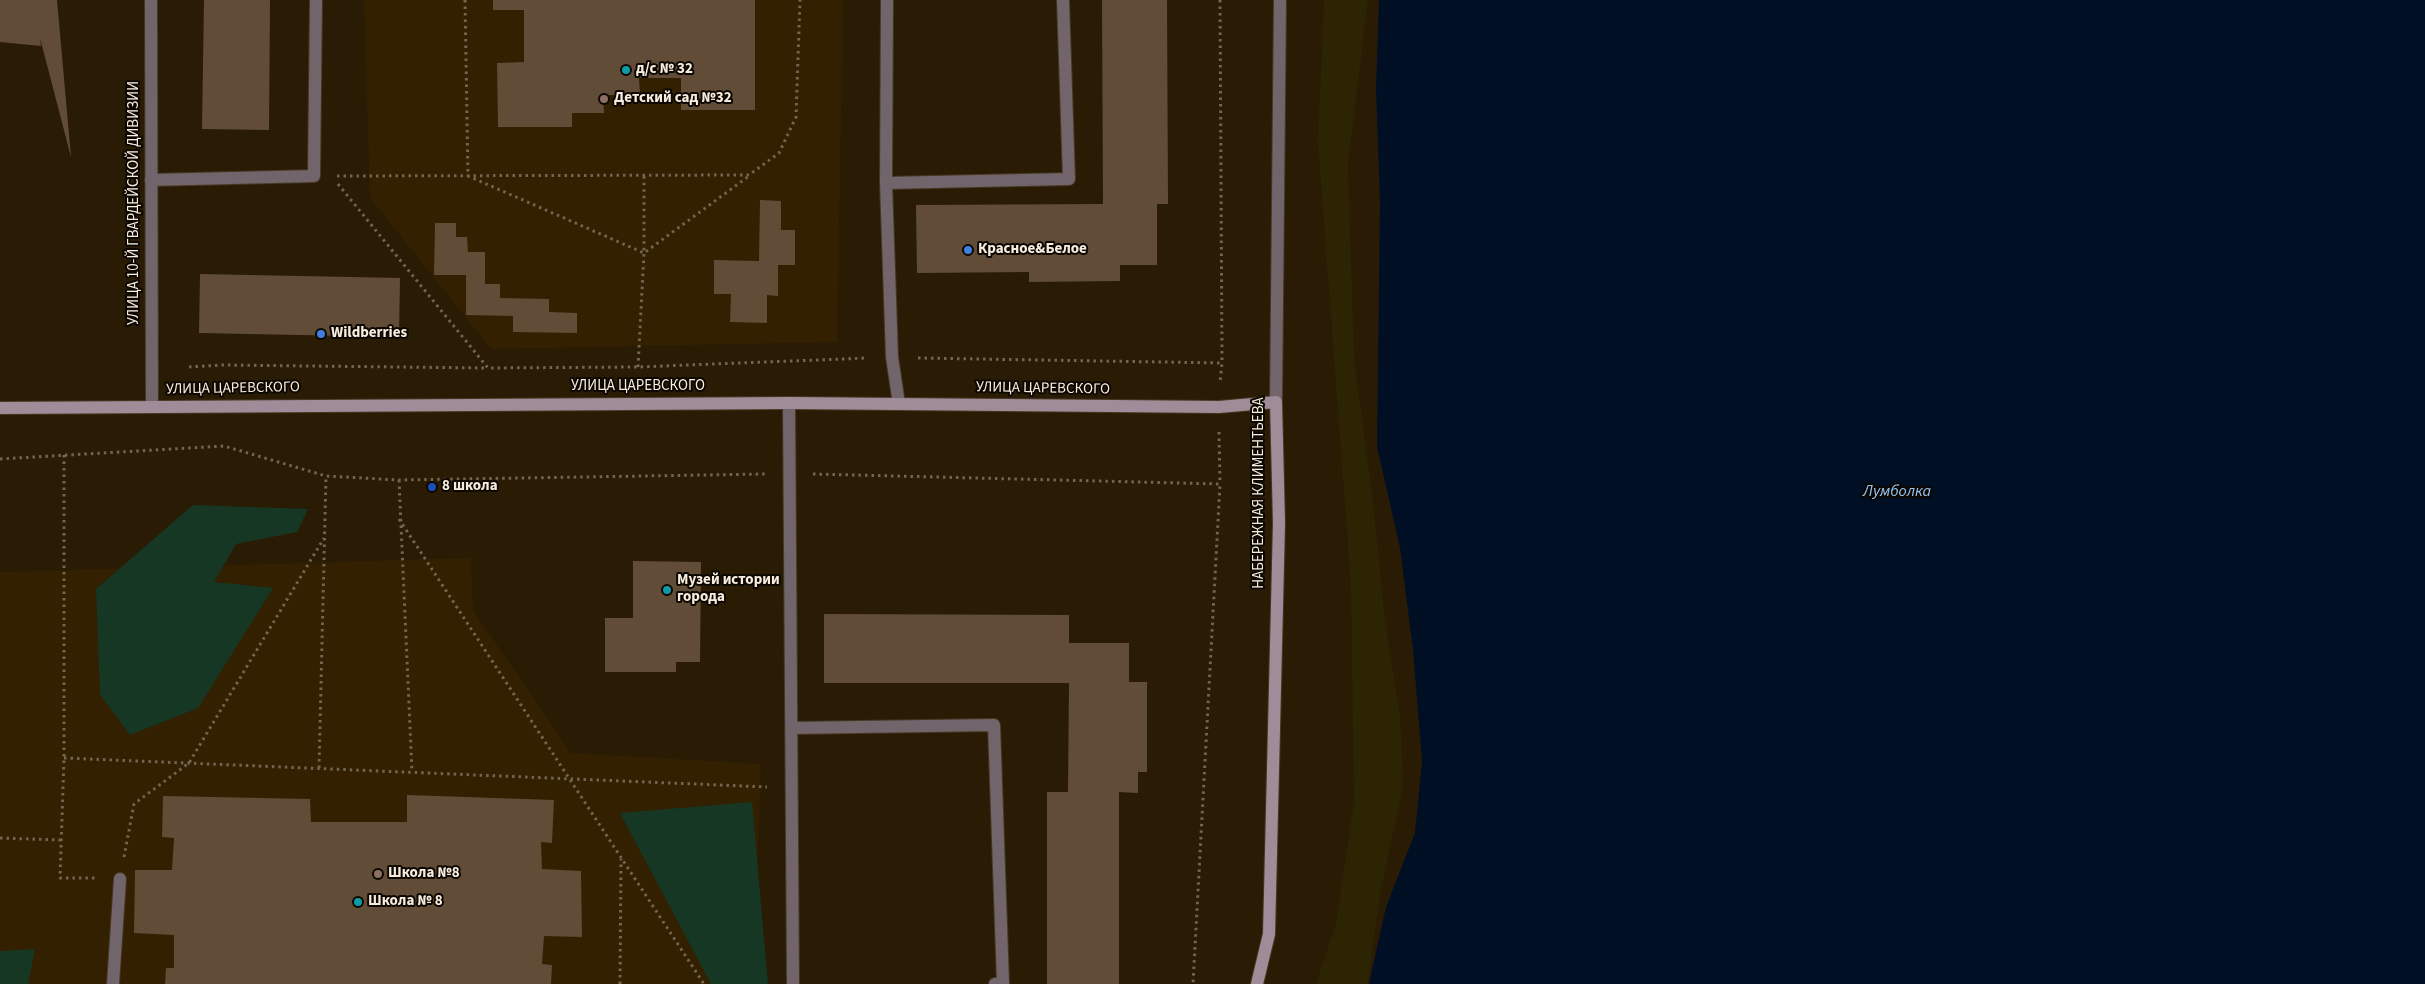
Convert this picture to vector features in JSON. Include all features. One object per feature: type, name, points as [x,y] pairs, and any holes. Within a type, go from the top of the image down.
[{"type":"street","name":"УЛИЦА 10-Й ГВАРДЕЙСКОЙ ДИВИЗИИ","points":[[151,0],[152,406]]},
{"type":"street","points":[[151,180],[314,176],[316,0]]},
{"type":"street","points":[[887,0],[886,183],[892,358],[899,404]]},
{"type":"street","points":[[886,183],[1069,179],[1064,0]]},
{"type":"street","name":"НАБЕРЕЖНАЯ КЛИМЕНТЬЕВА","points":[[1257,984],[1269,934],[1278,523],[1276,402],[1280,0]]},
{"type":"street","name":"УЛИЦА ЦАРЕВСКОГО","points":[[0,408],[788,403],[1219,407],[1276,402]]},
{"type":"street","points":[[788,403],[793,984]]},
{"type":"street","points":[[792,728],[994,725],[1003,983],[994,984]]},
{"type":"street","points":[[113,984],[120,879]]},
{"type":"path","points":[[466,0],[468,176]]},
{"type":"path","points":[[644,253],[779,154],[796,117],[800,0]]},
{"type":"path","points":[[1220,0],[1222,363],[1219,407],[1220,484]]},
{"type":"path","points":[[638,367],[644,253],[644,175]]},
{"type":"path","points":[[488,368],[332,176],[749,175]]},
{"type":"path","points":[[468,176],[644,253]]},
{"type":"path","points":[[189,367],[222,365],[488,368],[638,367],[892,358],[1222,363]]},
{"type":"path","points":[[64,455],[64,758],[60,878],[120,879],[134,804],[189,763],[324,538]]},
{"type":"path","points":[[319,768],[326,476]]},
{"type":"path","points":[[399,480],[399,520],[412,772]]},
{"type":"path","points":[[399,520],[704,984]]},
{"type":"path","points":[[64,758],[790,788]]},
{"type":"path","points":[[0,838],[62,840]]},
{"type":"path","points":[[620,984],[622,858]]},
{"type":"shaded area","name":"Детский сад №32","points":[[364,0],[843,0],[837,342],[491,349],[370,198]]},
{"type":"shaded area","name":"Школа №8","points":[[471,558],[473,610],[571,753],[761,764],[753,984],[0,984],[0,572]]},
{"type":"green space","points":[[193,505],[308,509],[297,532],[236,544],[214,582],[273,588],[198,708],[130,735],[100,694],[96,589]]},
{"type":"green space","points":[[752,802],[768,984],[711,984],[620,813]]},
{"type":"green space","points":[[35,949],[28,984],[0,984],[0,951]]},
{"type":"sand","points":[[1324,0],[1368,0],[1348,164],[1354,359],[1373,501],[1384,612],[1400,717],[1403,786],[1380,894],[1368,984],[1316,984],[1336,923],[1354,802],[1351,586],[1318,142]]},
{"type":"water","name":"Лумболка","points":[[1379,0],[2425,0],[2425,984],[1369,984],[1386,907],[1415,833],[1422,761],[1413,650],[1400,548],[1377,447],[1380,202],[1376,89]]},
{"type":"building","points":[[0,0],[57,0],[71,157],[40,38],[41,46],[0,42]]},
{"type":"building","points":[[204,0],[270,0],[269,130],[202,129]]},
{"type":"building","name":"д/с № 32","points":[[493,0],[755,0],[755,110],[681,110],[681,78],[639,78],[640,95],[603,95],[604,113],[572,113],[572,127],[498,127],[497,63],[524,62],[524,10],[493,10]]},
{"type":"building","points":[[1102,0],[1167,0],[1168,204],[1157,204],[1157,265],[1120,265],[1120,281],[1029,282],[1029,272],[917,273],[916,205],[1103,204]]},
{"type":"building","points":[[760,200],[781,201],[781,230],[795,230],[795,265],[778,265],[778,296],[767,295],[767,323],[730,322],[731,294],[714,294],[714,260],[759,261]]},
{"type":"building","points":[[435,223],[456,223],[456,237],[467,237],[468,252],[485,252],[485,284],[500,284],[500,298],[549,299],[549,312],[577,313],[577,333],[513,332],[513,316],[466,315],[466,275],[434,275]]},
{"type":"building","points":[[200,274],[400,278],[399,337],[199,333]]},
{"type":"building","name":"Музей истории города","points":[[633,561],[701,562],[700,662],[676,662],[676,672],[605,672],[605,618],[633,618]]},
{"type":"building","points":[[824,614],[1069,615],[1069,643],[1129,643],[1129,682],[1147,682],[1147,772],[1138,772],[1138,793],[1119,792],[1119,984],[1047,984],[1047,792],[1068,792],[1069,683],[824,683]]},
{"type":"building","points":[[407,795],[554,800],[552,843],[541,842],[542,869],[581,871],[582,937],[544,936],[542,964],[552,965],[551,984],[165,984],[166,968],[174,968],[174,935],[134,933],[135,870],[172,870],[174,838],[162,837],[163,796],[310,799],[311,822],[407,822]]},
{"type":"place","name":"д/с № 32","points":[[626,70]]},
{"type":"place","name":"Детский сад №32","points":[[604,99]]},
{"type":"place","name":"Красное&Белое","points":[[968,250]]},
{"type":"place","name":"Wildberries","points":[[321,334]]},
{"type":"place","name":"8 школа","points":[[432,487]]},
{"type":"place","name":"Музей истории города","points":[[667,590]]},
{"type":"place","name":"Школа №8","points":[[378,874]]},
{"type":"place","name":"Школа № 8","points":[[358,902]]}]
